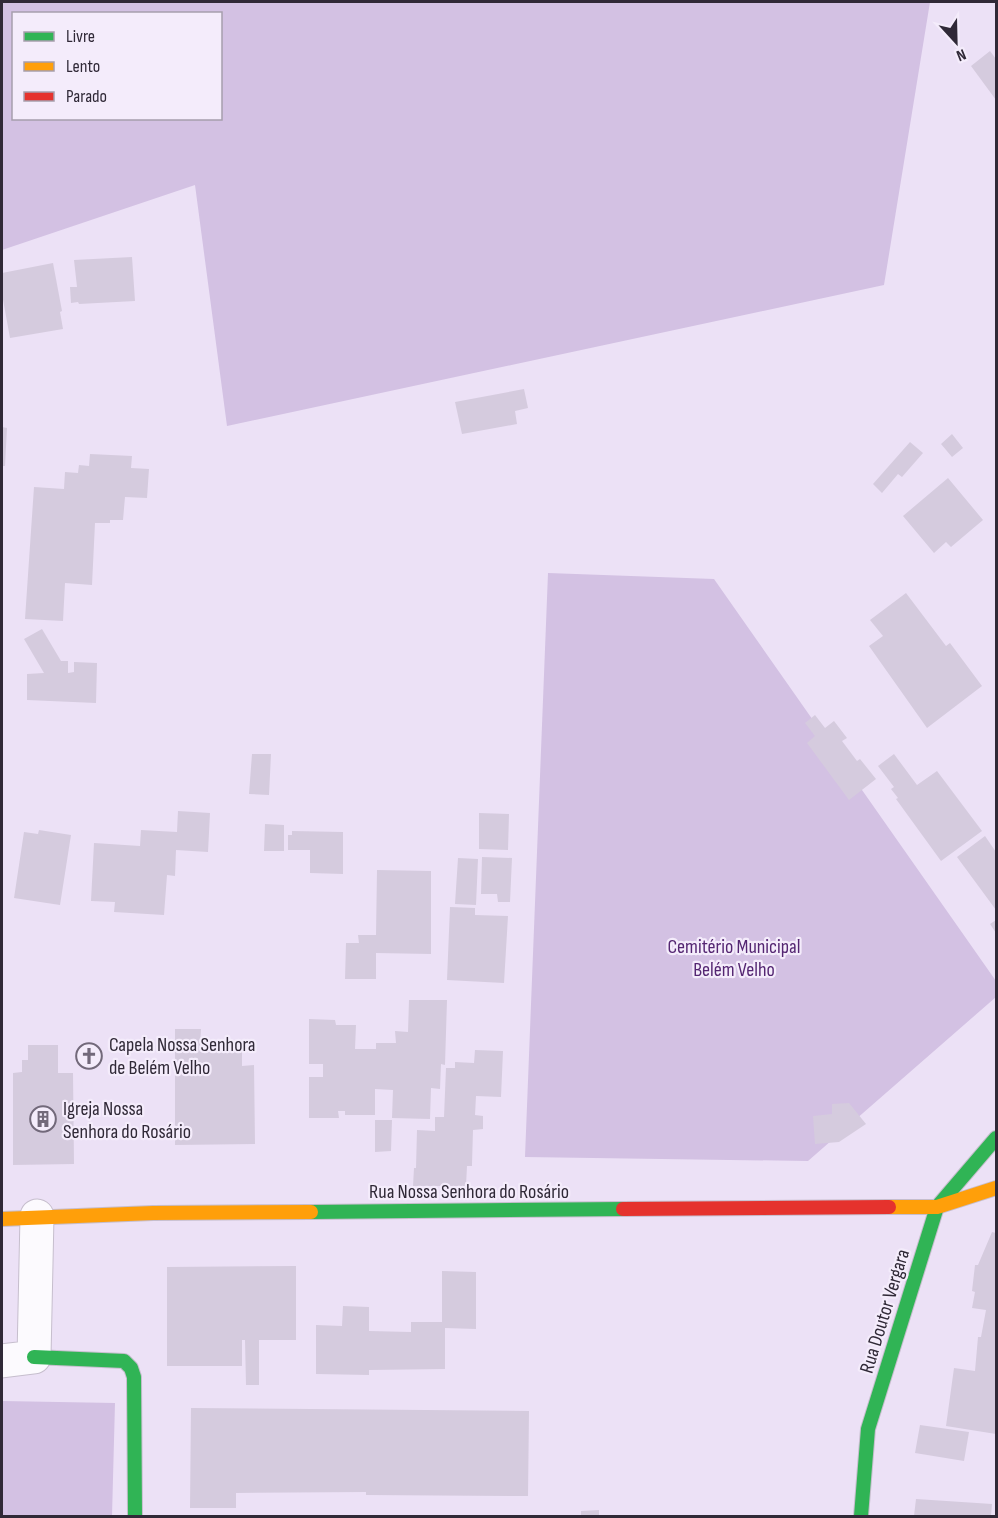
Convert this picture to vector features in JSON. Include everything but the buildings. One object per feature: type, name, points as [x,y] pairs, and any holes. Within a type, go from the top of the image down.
[{"type":"street","name":"Rua Doutor Vergara","points":[[861,1516],[868,1429],[937,1207],[996,1138]]},
{"type":"street","name":"Rua Nossa Senhora do Rosário","points":[[2,1219],[165,1213],[937,1207],[996,1188]]},
{"type":"street","points":[[34,1357],[37,1216]]},
{"type":"street","points":[[2,1361],[34,1357],[124,1361],[131,1368],[134,1377],[135,1516]]},
{"type":"green space","points":[[2,2],[930,2],[884,285],[227,426],[195,185],[2,250]]},
{"type":"green space","name":"Cemitério Municipal Belém Velho","points":[[548,573],[714,579],[996,981],[996,997],[808,1161],[525,1157]]},
{"type":"green space","points":[[2,1401],[115,1403],[112,1516],[2,1516]]},
{"type":"traffic: fast","points":[[861,1516],[868,1429],[937,1207],[996,1138]]},
{"type":"traffic: fast","points":[[311,1212],[623,1209]]},
{"type":"traffic: fast","points":[[34,1357],[124,1361],[131,1368],[134,1377],[135,1516]]},
{"type":"traffic: slow","points":[[889,1207],[937,1207],[996,1188]]},
{"type":"traffic: slow","points":[[2,1219],[153,1213],[311,1212]]},
{"type":"traffic: jam","points":[[623,1209],[889,1207]]},
{"type":"place","name":"Capela Nossa Senhora de Belém Velho","points":[[89,1056]]},
{"type":"place","name":"Igreja Nossa Senhora do Rosário","points":[[43,1119]]}]
